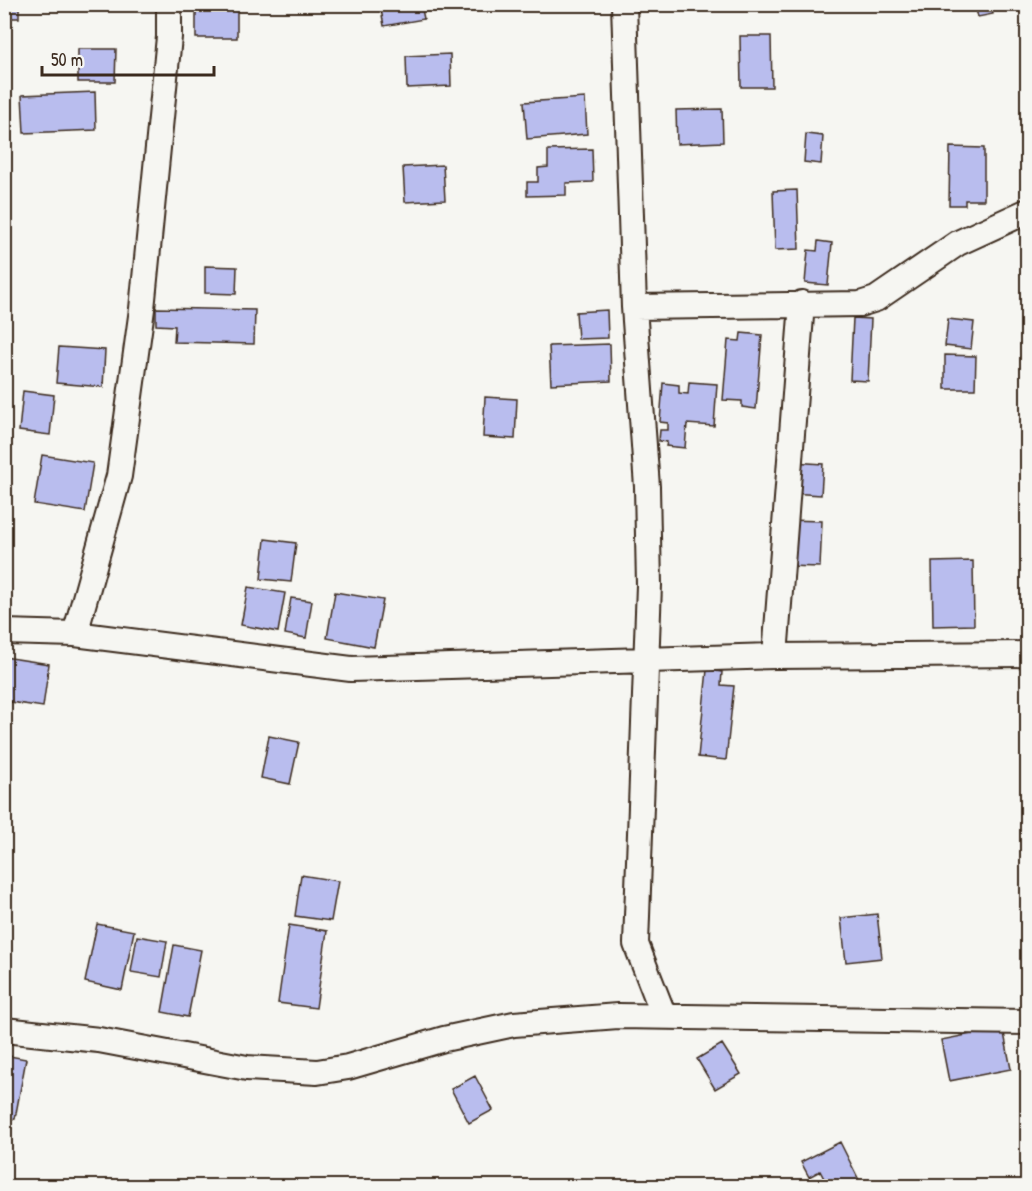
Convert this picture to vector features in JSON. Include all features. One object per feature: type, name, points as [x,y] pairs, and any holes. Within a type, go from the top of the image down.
[{"type":"street","points":[[75,634],[119,476],[142,309],[169,37],[169,4]]},
{"type":"street","points":[[624,4],[634,307],[647,487],[649,585],[636,944],[664,1016]]},
{"type":"street","points":[[634,307],[802,303],[844,305],[876,299],[958,243],[1028,211]]},
{"type":"street","points":[[775,656],[802,303]]},
{"type":"street","points":[[4,632],[75,634],[351,669],[775,656],[1028,654]]},
{"type":"street","points":[[4,1030],[99,1040],[247,1068],[317,1072],[348,1067],[444,1039],[514,1024],[664,1016],[1028,1022]]},
{"type":"building","points":[[4,4],[19,4],[19,18],[4,18]]},
{"type":"building","points":[[196,4],[237,4],[237,38],[196,38]]},
{"type":"building","points":[[380,4],[421,4],[424,19],[384,26]]},
{"type":"building","points":[[964,4],[991,4],[993,14],[978,17],[975,6],[964,8]]},
{"type":"building","points":[[740,36],[771,36],[772,87],[741,87]]},
{"type":"building","points":[[78,49],[116,49],[115,82],[78,82]]},
{"type":"building","points":[[450,54],[451,86],[407,88],[406,56]]},
{"type":"building","points":[[95,92],[96,130],[24,133],[22,95]]},
{"type":"building","points":[[585,98],[587,134],[527,139],[524,102]]},
{"type":"building","points":[[722,109],[723,142],[677,144],[676,110]]},
{"type":"building","points":[[806,134],[823,136],[821,164],[804,162]]},
{"type":"building","points":[[950,147],[984,148],[984,200],[965,200],[965,205],[949,205]]},
{"type":"building","points":[[592,149],[593,182],[566,183],[566,195],[527,196],[527,182],[538,182],[538,168],[548,167],[548,150]]},
{"type":"building","points":[[443,165],[445,200],[405,202],[403,167]]},
{"type":"building","points":[[797,190],[799,249],[775,250],[773,191]]},
{"type":"building","points":[[818,241],[832,243],[828,285],[805,283],[808,250],[817,251]]},
{"type":"building","points":[[205,266],[237,267],[236,294],[205,293]]},
{"type":"building","points":[[156,308],[255,310],[254,344],[174,342],[175,326],[156,325]]},
{"type":"building","points":[[607,310],[608,338],[578,339],[576,312]]},
{"type":"building","points":[[853,318],[871,319],[868,381],[850,380]]},
{"type":"building","points":[[948,319],[974,322],[971,349],[945,346]]},
{"type":"building","points":[[741,333],[762,335],[756,409],[742,407],[742,401],[723,400],[728,340],[740,341]]},
{"type":"building","points":[[610,344],[611,381],[551,384],[549,346]]},
{"type":"building","points":[[59,347],[105,350],[103,387],[56,383]]},
{"type":"building","points":[[945,355],[976,356],[975,389],[945,389]]},
{"type":"building","points":[[689,382],[717,384],[714,426],[687,424],[685,448],[666,446],[667,442],[659,441],[660,430],[668,430],[668,423],[660,422],[663,383],[679,385],[679,393],[688,394]]},
{"type":"building","points":[[23,391],[54,395],[50,435],[19,431]]},
{"type":"building","points":[[485,397],[517,399],[515,439],[483,437]]},
{"type":"building","points":[[42,455],[93,463],[85,512],[34,504]]},
{"type":"building","points":[[793,462],[823,464],[821,495],[790,493]]},
{"type":"building","points":[[787,520],[822,521],[820,567],[786,566]]},
{"type":"building","points":[[265,539],[296,543],[291,582],[261,579]]},
{"type":"building","points":[[973,561],[974,625],[933,626],[932,562]]},
{"type":"building","points":[[248,587],[285,593],[278,632],[241,625]]},
{"type":"building","points":[[335,592],[383,600],[374,647],[327,638]]},
{"type":"building","points":[[291,598],[312,601],[306,638],[285,634]]},
{"type":"building","points":[[4,657],[49,664],[43,707],[4,701]]},
{"type":"building","points":[[707,670],[722,672],[721,685],[734,686],[726,760],[698,757]]},
{"type":"building","points":[[269,736],[299,742],[290,784],[261,778]]},
{"type":"building","points":[[301,875],[338,881],[331,921],[295,916]]},
{"type":"building","points":[[877,914],[882,958],[846,962],[841,918]]},
{"type":"building","points":[[97,924],[134,931],[122,990],[85,982]]},
{"type":"building","points":[[289,925],[327,931],[316,1008],[278,1003]]},
{"type":"building","points":[[137,936],[167,941],[161,977],[131,972]]},
{"type":"building","points":[[174,945],[201,950],[188,1017],[162,1012]]},
{"type":"building","points":[[1003,1028],[1011,1069],[949,1081],[941,1040]]},
{"type":"building","points":[[722,1044],[741,1074],[715,1089],[697,1059]]},
{"type":"building","points":[[4,1055],[26,1059],[15,1119],[4,1117]]},
{"type":"building","points":[[475,1076],[493,1110],[469,1123],[451,1089]]},
{"type":"building","points":[[840,1142],[862,1186],[828,1186],[820,1171],[809,1177],[801,1162]]}]
